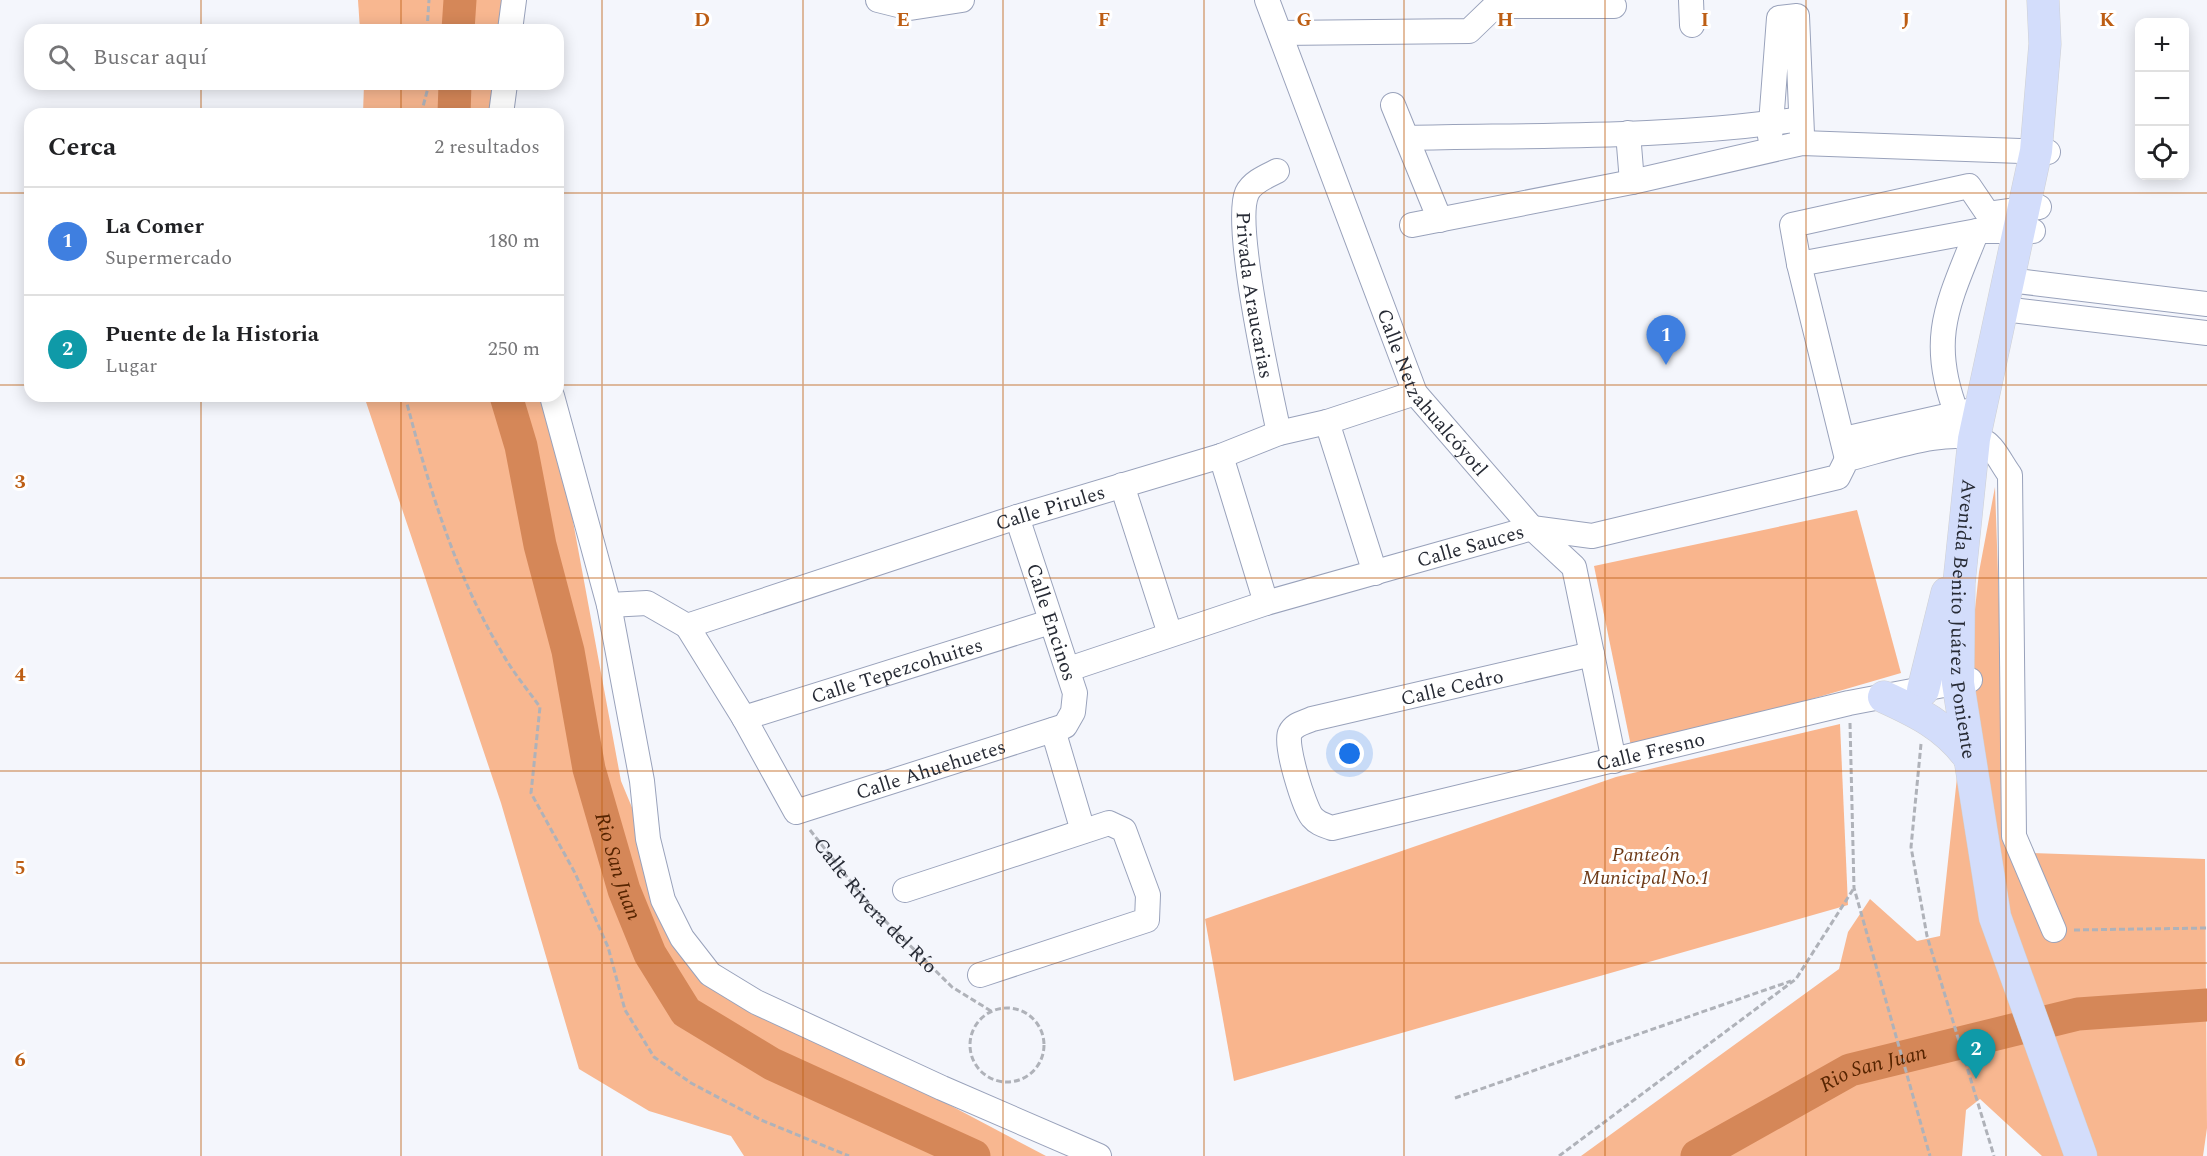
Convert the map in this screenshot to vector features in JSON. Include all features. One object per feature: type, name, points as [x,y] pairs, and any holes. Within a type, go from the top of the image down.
[{"type":"main road","name":"Avenida Benito Juárez Poniente","points":[[2042,151],[2045,44],[2043,0]]},
{"type":"main road","name":"Avenida Benito Juárez Poniente","points":[[2057,0],[2061,45],[2015,296],[1974,426],[1959,583],[1968,756],[2001,914],[2087,1155]]},
{"type":"main road","name":"Avenida Benito Juárez Poniente","points":[[1974,426],[1972,582],[1964,682],[1986,798],[2001,914]]},
{"type":"main road","points":[[1923,702],[1950,580],[1962,553]]},
{"type":"main road","points":[[1884,697],[1923,702],[1968,756]]},
{"type":"street","points":[[511,24],[514,0]]},
{"type":"street","points":[[878,0],[910,8],[962,0]]},
{"type":"street","name":"Calle Netzahualcóyotl","points":[[1267,0],[1415,393],[1532,528],[1574,567],[1614,761]]},
{"type":"street","points":[[1691,0],[1692,24]]},
{"type":"street","points":[[1280,33],[1469,31],[1495,6],[1614,6]]},
{"type":"street","points":[[1771,149],[1770,124],[1779,18],[1797,16],[1802,131]]},
{"type":"street","points":[[502,108],[503,90]]},
{"type":"street","points":[[1393,105],[1440,220]]},
{"type":"street","points":[[1408,138],[1628,133],[1770,124],[1802,131],[2042,151]]},
{"type":"street","points":[[1412,225],[1632,182],[1771,149],[1802,131]]},
{"type":"street","points":[[1628,133],[1632,182]]},
{"type":"street","name":"Privada Araucarias","points":[[1277,171],[1259,180],[1248,192],[1243,214],[1258,336],[1279,432]]},
{"type":"street","points":[[1974,426],[1954,434],[1845,449],[1792,225],[1969,186],[1982,222],[1946,314],[1941,354],[1948,389],[2010,475],[2014,836],[2054,930]]},
{"type":"street","points":[[1798,257],[1982,222],[2029,219]]},
{"type":"street","points":[[2015,296],[2207,304]]},
{"type":"street","points":[[2015,296],[2207,333]]},
{"type":"street","name":"Calle Pirules","points":[[687,627],[1017,517],[1221,456],[1279,432],[1327,422],[1415,393]]},
{"type":"street","points":[[554,402],[609,605],[642,781],[648,839],[663,900],[682,938],[710,974],[767,1007],[942,1088],[1099,1156]]},
{"type":"street","points":[[1327,422],[1375,573]]},
{"type":"street","name":"Calle Sauces","points":[[1069,669],[1266,603],[1532,528],[1592,536],[1838,477],[1845,449]]},
{"type":"street","points":[[1221,456],[1266,603]]},
{"type":"street","points":[[1122,485],[1170,634]]},
{"type":"street","name":"Calle Encinos","points":[[1017,517],[1050,622],[1069,669],[1075,693],[1073,712],[1059,728]]},
{"type":"street","points":[[609,605],[646,603],[687,627],[744,718],[796,812]]},
{"type":"street","name":"Calle Tepezcohuites","points":[[744,718],[1050,622]]},
{"type":"street","name":"Calle Cedro","points":[[1332,828],[1320,824],[1311,815],[1288,749],[1288,736],[1294,726],[1312,719],[1592,654]]},
{"type":"street","points":[[1923,702],[1964,682]]},
{"type":"street","name":"Calle Fresno","points":[[1332,828],[1849,703],[1884,697]]},
{"type":"street","points":[[1059,728],[1083,831]]},
{"type":"street","name":"Calle Ahuehuetes","points":[[796,812],[1059,728]]},
{"type":"street","points":[[905,890],[1109,823],[1118,825],[1124,830],[1148,895],[1147,920],[980,975]]},
{"type":"path","points":[[427,24],[429,0]]},
{"type":"path","points":[[423,108],[427,90]]},
{"type":"path","points":[[407,402],[435,507],[465,581],[501,652],[540,707],[531,793],[575,873],[608,947],[625,1010],[654,1057],[691,1083],[761,1120],[849,1156]]},
{"type":"path","points":[[1923,702],[1911,848],[1927,936],[1994,1155]]},
{"type":"path","points":[[1849,703],[1854,888],[1930,1156]]},
{"type":"path","name":"Calle Rivera del Río","points":[[796,812],[870,906],[952,987],[991,1011]]},
{"type":"path","points":[[1559,1156],[1796,979],[1854,888]]},
{"type":"path","points":[[2054,930],[2207,928]]},
{"type":"path","points":[[1455,1098],[1796,979]]},
{"type":"path","points":[[1009,1008],[1027,1013],[1042,1033],[1041,1058],[1036,1069],[1026,1077],[1015,1081],[997,1081],[981,1072],[974,1063],[970,1052],[973,1028],[991,1011],[1009,1008]]},
{"type":"green space","points":[[1857,510],[1901,673],[1632,751],[1594,566]]},
{"type":"green space","name":"Panteón Municipal No.1","points":[[1840,724],[1848,905],[1234,1081],[1205,919],[1616,777]]},
{"type":"shaded area","points":[[358,0],[510,0],[508,24],[360,24]]},
{"type":"shaded area","points":[[364,90],[501,90],[499,108],[363,108]]},
{"type":"shaded area","points":[[366,402],[544,402],[572,516],[621,781],[705,983],[874,1065],[1046,1156],[744,1156],[731,1136],[649,1111],[579,1069],[501,803]]},
{"type":"shaded area","points":[[1995,487],[2007,839],[2031,853],[2205,859],[2207,1128],[2203,1156],[2042,1156],[1980,1099],[1966,1110],[1962,1156],[1581,1156],[1839,969],[1848,932],[1870,899],[1917,941],[1940,936],[1979,572]]},
{"type":"waterway","name":"Rio San Juan","points":[[458,24],[460,0]]},
{"type":"waterway","name":"Rio San Juan","points":[[454,108],[455,90]]},
{"type":"waterway","name":"Rio San Juan","points":[[508,402],[521,446],[540,545],[568,651],[589,769],[624,890],[650,954],[686,1012],[772,1064],[974,1156]]},
{"type":"waterway","name":"Rio San Juan","points":[[1697,1156],[1850,1070],[2078,1014],[2207,1005]]},
{"type":"place","name":"La Comer","points":[[1666,365]]},
{"type":"place","name":"Puente de la Historia","points":[[1976,1079]]}]
